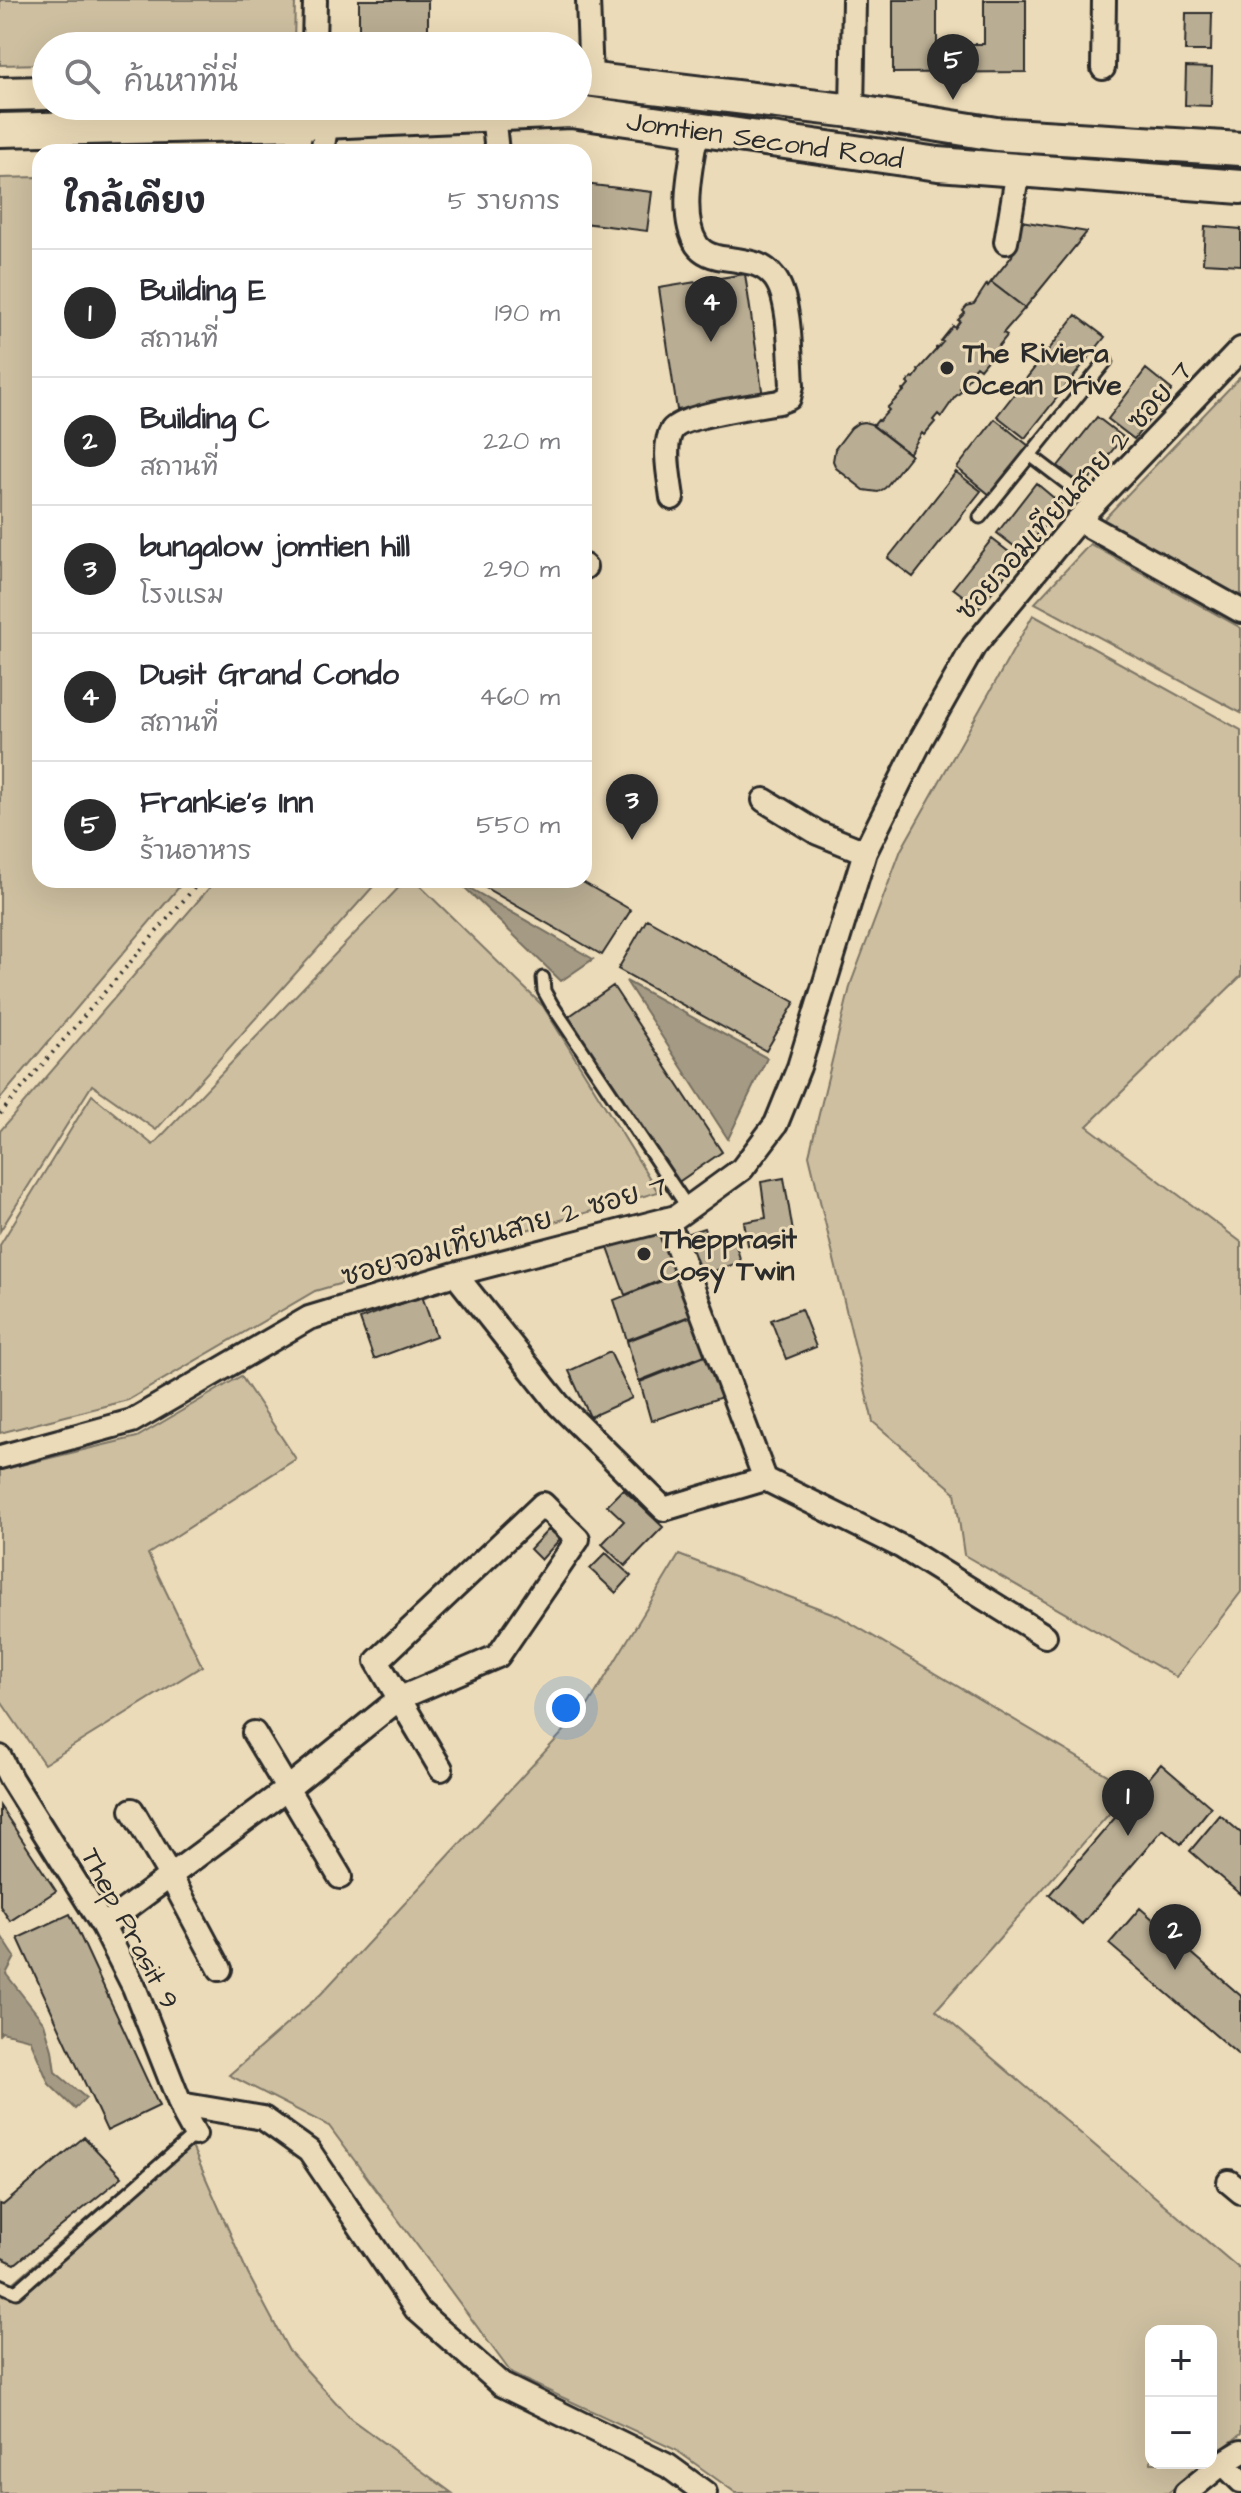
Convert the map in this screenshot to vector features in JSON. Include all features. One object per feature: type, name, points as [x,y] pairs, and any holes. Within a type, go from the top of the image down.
[{"type":"main road","name":"Jomtien Second Road","points":[[592,80],[852,111],[996,134],[1241,149]]},
{"type":"main road","points":[[0,94],[32,93]]},
{"type":"main road","name":"Jomtien Second Road","points":[[592,114],[938,164],[1241,187]]},
{"type":"main road","name":"Jomtien Second Road","points":[[0,130],[312,137],[446,120]]},
{"type":"street","points":[[314,32],[315,0]]},
{"type":"street","points":[[586,32],[588,0]]},
{"type":"street","points":[[852,111],[854,0]]},
{"type":"street","points":[[1103,68],[1104,0]]},
{"type":"street","points":[[494,120],[496,144]]},
{"type":"street","points":[[672,498],[667,454],[672,431],[685,420],[779,402],[789,398],[792,385],[784,298],[775,278],[762,265],[715,257],[698,247],[690,230],[687,199],[697,129]]},
{"type":"street","points":[[1006,242],[1018,170]]},
{"type":"street","name":"ซอยจอมเทียนสาย 2 ซอย 7","points":[[0,1457],[132,1421],[309,1318],[455,1274],[676,1217],[742,1169],[776,1124],[799,1067],[865,852],[922,738],[974,646],[1086,512],[1241,349]]},
{"type":"street","points":[[1086,512],[1241,611]]},
{"type":"street","points":[[764,800],[818,833],[865,852]]},
{"type":"street","points":[[667,1219],[765,1479]]},
{"type":"street","points":[[455,1274],[559,1405],[664,1509],[765,1479],[902,1547],[1045,1636]]},
{"type":"street","points":[[103,1926],[287,1789],[400,1698],[498,1656],[578,1539],[543,1504],[377,1661],[400,1698],[441,1769]]},
{"type":"street","points":[[254,1733],[340,1877]]},
{"type":"street","name":"Thep Prasit 9","points":[[0,1757],[103,1926],[134,1987],[195,2134]]},
{"type":"street","points":[[132,1810],[220,1969]]},
{"type":"street","points":[[180,2104],[263,2118],[309,2151],[416,2309],[502,2385],[668,2466],[705,2493]]},
{"type":"street","points":[[1186,2493],[1232,2458],[1241,2481]]},
{"type":"lane","points":[[980,517],[1106,361]]},
{"type":"lane","points":[[1030,455],[1086,512]]},
{"type":"lane","points":[[543,978],[544,991],[552,1005],[688,1208]]},
{"type":"lane","points":[[0,2285],[16,2292],[195,2134]]},
{"type":"path","points":[[0,1114],[194,888]]},
{"type":"shaded area","points":[[0,0],[295,0],[294,32],[32,32],[32,64],[0,65]]},
{"type":"shaded area","points":[[32,177],[32,888],[178,888],[0,1099],[0,178]]},
{"type":"shaded area","points":[[1241,376],[1241,597],[1103,520]]},
{"type":"shaded area","points":[[1090,544],[1241,628],[1241,713],[1035,603]]},
{"type":"shaded area","points":[[1033,615],[1241,730],[1241,976],[1087,1126],[1241,1242],[1241,1592],[1176,1677],[964,1555],[955,1492],[873,1422],[809,1155],[851,983],[901,850]]},
{"type":"shaded area","points":[[209,888],[372,888],[156,1130],[92,1085],[0,1231],[0,1131]]},
{"type":"shaded area","points":[[398,888],[422,888],[543,1006],[658,1192],[315,1291],[128,1400],[0,1433],[0,1245],[92,1095],[153,1145]]},
{"type":"shaded area","points":[[465,888],[593,959],[561,981]]},
{"type":"shaded area","points":[[626,981],[767,1058],[728,1139]]},
{"type":"shaded area","points":[[241,1376],[296,1459],[148,1554],[202,1666],[44,1764],[0,1700],[0,1470],[137,1437]]},
{"type":"shaded area","points":[[679,1555],[837,1615],[1131,1789],[936,2010],[1241,2270],[1241,2434],[1217,2453],[1217,2325],[1145,2325],[1145,2469],[1198,2469],[1168,2493],[736,2493],[676,2450],[512,2374],[329,2126],[229,2075],[321,1994],[589,1704]]},
{"type":"shaded area","points":[[0,1934],[15,1957],[6,1974],[44,2023],[55,2072],[86,2098],[75,2109],[49,2084],[30,2039],[0,2034]]},
{"type":"shaded area","points":[[186,2133],[248,2274],[289,2351],[351,2419],[452,2493],[0,2493],[0,2278],[12,2284]]},
{"type":"building","points":[[359,0],[428,0],[428,32],[359,32]]},
{"type":"building","points":[[893,0],[937,0],[937,44],[984,44],[984,0],[1026,0],[1026,72],[893,73]]},
{"type":"building","points":[[1186,13],[1212,13],[1211,51],[1185,51]]},
{"type":"building","points":[[1186,67],[1212,68],[1211,106],[1185,105]]},
{"type":"building","points":[[592,185],[652,192],[647,231],[592,224]]},
{"type":"building","points":[[1021,221],[1087,232],[1025,308],[991,282],[1012,256]]},
{"type":"building","points":[[1205,226],[1241,229],[1241,265],[1203,263]]},
{"type":"building","points":[[745,274],[763,397],[677,410],[659,288]]},
{"type":"building","name":"The Riviera Ocean Drive","points":[[991,282],[1025,308],[1003,333],[1006,337],[980,369],[976,366],[971,372],[973,374],[960,388],[963,390],[941,417],[938,414],[909,454],[873,426],[889,410],[887,408],[903,392],[902,389],[904,391],[909,385],[907,383],[953,326],[955,328],[967,306],[974,304]]},
{"type":"building","points":[[1076,315],[1105,337],[1025,438],[997,416]]},
{"type":"building","points":[[1146,369],[1172,390],[1134,439],[1108,419]]},
{"type":"building","points":[[1097,417],[1123,437],[1084,486],[1058,466]]},
{"type":"building","points":[[995,419],[1029,446],[990,495],[957,468]]},
{"type":"building","name":"The Riviera Ocean Drive","points":[[864,422],[911,455],[885,488],[878,492],[864,490],[836,468],[833,461],[835,449],[851,428]]},
{"type":"building","points":[[956,472],[981,491],[913,577],[888,558]]},
{"type":"building","points":[[1036,483],[1061,504],[1023,553],[997,533]]},
{"type":"building","points":[[992,539],[1018,559],[979,608],[953,588]]},
{"type":"building","points":[[486,888],[592,888],[631,910],[602,955]]},
{"type":"building","points":[[647,919],[795,1002],[766,1051],[618,969]]},
{"type":"building","points":[[613,986],[722,1152],[677,1183],[568,1017]]},
{"type":"building","points":[[784,1178],[794,1238],[748,1245],[744,1222],[766,1218],[761,1182]]},
{"type":"building","name":"Thepprasit Cosy Twin","points":[[666,1221],[685,1270],[625,1295],[604,1237]]},
{"type":"building","points":[[704,1228],[709,1243],[733,1235],[741,1262],[690,1279],[677,1237]]},
{"type":"building","points":[[684,1272],[700,1312],[627,1340],[614,1300]]},
{"type":"building","points":[[422,1296],[436,1336],[374,1359],[360,1319]]},
{"type":"building","points":[[801,1309],[816,1347],[786,1359],[771,1320]]},
{"type":"building","points":[[700,1313],[715,1351],[639,1381],[627,1341]]},
{"type":"building","points":[[610,1352],[632,1398],[590,1417],[569,1371]]},
{"type":"building","points":[[715,1352],[731,1394],[651,1421],[640,1382]]},
{"type":"building","points":[[623,1489],[663,1527],[625,1566],[602,1544],[624,1521],[607,1505]]},
{"type":"building","points":[[549,1529],[560,1539],[541,1560],[530,1549]]},
{"type":"building","points":[[606,1553],[631,1576],[616,1593],[590,1569]]},
{"type":"building","points":[[1161,1764],[1211,1807],[1181,1844],[1163,1829],[1082,1924],[1049,1895]]},
{"type":"building","points":[[0,1806],[56,1891],[10,1921],[0,1906]]},
{"type":"building","points":[[1220,1815],[1241,1833],[1241,1895],[1190,1851]]},
{"type":"building","points":[[1140,1908],[1241,1996],[1241,2057],[1109,1944]]},
{"type":"building","points":[[70,1914],[159,2106],[107,2131],[18,1938]]},
{"type":"building","points":[[84,2137],[122,2177],[15,2264],[0,2257],[0,2204],[3,2205]]},
{"type":"place","name":"Frankie's Inn","points":[[953,100]]},
{"type":"place","name":"Dusit Grand Condo","points":[[711,342]]},
{"type":"place","name":"The Riviera Ocean Drive","points":[[947,368]]},
{"type":"place","name":"bungalow jomtien hill","points":[[632,840]]},
{"type":"place","name":"Thepprasit Cosy Twin","points":[[644,1254]]},
{"type":"place","name":"Building E","points":[[1128,1836]]},
{"type":"place","name":"Building C","points":[[1175,1970]]}]
